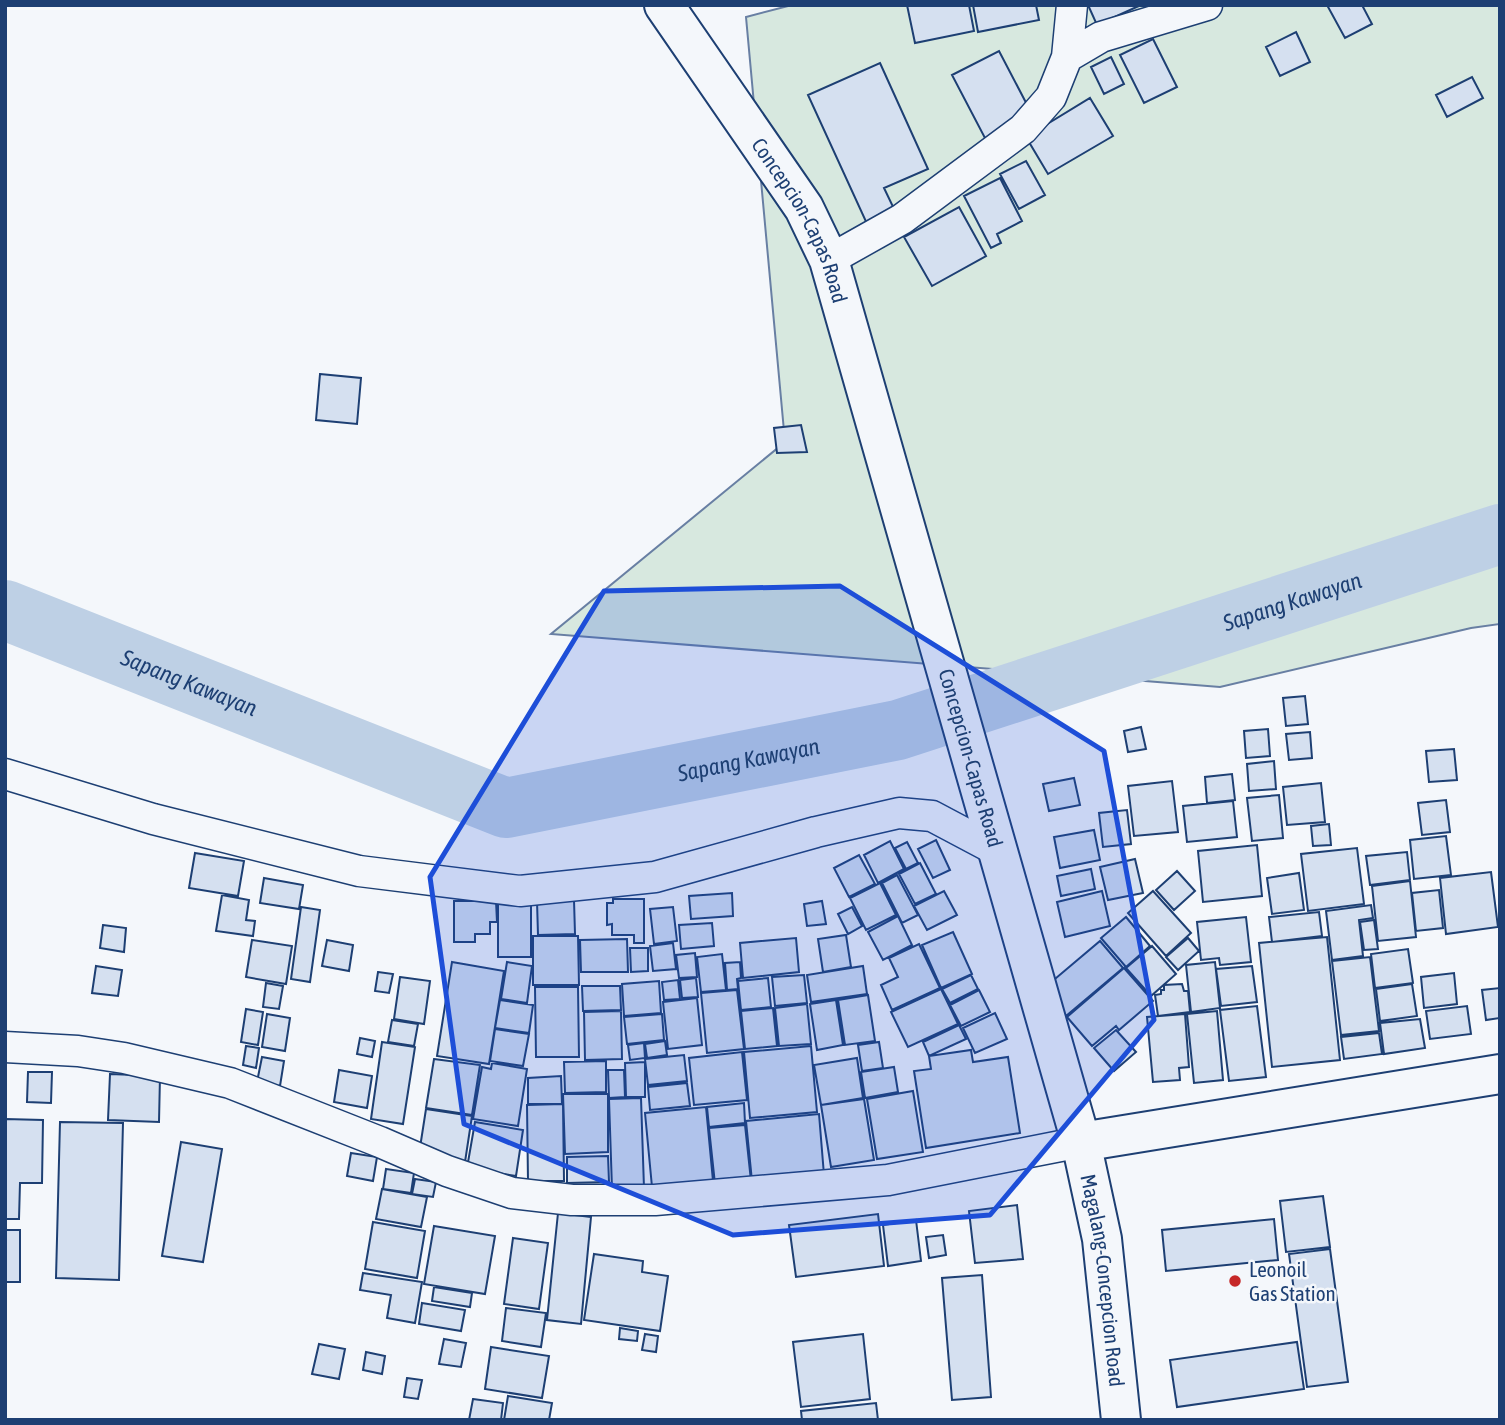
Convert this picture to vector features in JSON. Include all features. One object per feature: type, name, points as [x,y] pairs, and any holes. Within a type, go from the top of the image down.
[{"type":"main road","name":"Concepcion-Capas Road","points":[[664,5],[804,208],[829,260],[1081,1142]]},
{"type":"main road","points":[[1081,1142],[1500,1074]]},
{"type":"main road","name":"Magalang-Concepcion Road","points":[[1081,1142],[1102,1239],[1121,1420]]},
{"type":"street","points":[[829,260],[902,219],[1023,129],[1051,97],[1067,57],[1072,5]]},
{"type":"street","points":[[1067,57],[1101,37],[1207,5]]},
{"type":"street","points":[[5,774],[153,819],[359,872],[520,891],[655,877],[816,832],[899,813],[932,816],[998,851]]},
{"type":"street","points":[[5,1047],[78,1051],[124,1058],[230,1083],[447,1171],[512,1193],[572,1200],[655,1200],[888,1180],[1081,1142]]},
{"type":"highlighted area","points":[[840,586],[1104,751],[1154,1020],[990,1215],[733,1235],[464,1124],[430,877],[604,591]]},
{"type":"shaded area","points":[[792,5],[1500,5],[1500,624],[1471,628],[1220,687],[551,634],[785,442],[746,17]]},
{"type":"building","points":[[907,5],[969,5],[974,31],[915,43]]},
{"type":"building","points":[[973,5],[1036,5],[1039,20],[978,32]]},
{"type":"building","points":[[1088,5],[1141,5],[1097,25]]},
{"type":"building","points":[[1327,5],[1362,5],[1372,24],[1345,38]]},
{"type":"building","points":[[1296,32],[1310,62],[1280,76],[1266,47]]},
{"type":"building","points":[[1153,39],[1177,87],[1144,103],[1120,55]]},
{"type":"building","points":[[999,51],[1033,116],[986,140],[952,75]]},
{"type":"building","points":[[1111,57],[1124,84],[1104,94],[1091,67]]},
{"type":"building","points":[[880,63],[928,169],[884,188],[896,213],[868,226],[808,95]]},
{"type":"building","points":[[1472,77],[1483,98],[1447,117],[1436,95]]},
{"type":"building","points":[[1090,98],[1113,136],[1048,174],[1026,137]]},
{"type":"building","points":[[1026,161],[1045,195],[1019,209],[1000,174]]},
{"type":"building","points":[[1000,178],[1022,221],[997,234],[1001,243],[991,248],[964,196]]},
{"type":"building","points":[[959,207],[986,256],[932,286],[904,237]]},
{"type":"building","points":[[320,374],[361,378],[357,424],[316,420]]},
{"type":"building","points":[[801,425],[807,452],[777,453],[774,428]]},
{"type":"building","points":[[1305,696],[1308,724],[1286,726],[1283,698]]},
{"type":"building","points":[[1141,727],[1146,749],[1128,752],[1124,731]]},
{"type":"building","points":[[1268,729],[1270,756],[1246,758],[1244,731]]},
{"type":"building","points":[[1310,732],[1312,758],[1289,760],[1286,734]]},
{"type":"building","points":[[1454,749],[1457,780],[1429,782],[1426,751]]},
{"type":"building","points":[[1274,761],[1276,789],[1249,791],[1247,764]]},
{"type":"building","points":[[1232,774],[1235,800],[1207,803],[1205,777]]},
{"type":"building","points":[[1074,778],[1080,805],[1049,811],[1043,784]]},
{"type":"building","points":[[1172,781],[1178,832],[1134,836],[1128,786]]},
{"type":"building","points":[[1321,783],[1325,822],[1287,825],[1283,787]]},
{"type":"building","points":[[1279,795],[1283,838],[1252,841],[1247,798]]},
{"type":"building","points":[[1446,800],[1450,832],[1422,835],[1418,803]]},
{"type":"building","points":[[1233,801],[1237,837],[1187,842],[1183,806]]},
{"type":"building","points":[[1127,810],[1131,844],[1103,847],[1099,813]]},
{"type":"building","points":[[1329,824],[1331,845],[1313,846],[1311,826]]},
{"type":"building","points":[[1094,830],[1100,860],[1060,868],[1054,837]]},
{"type":"building","points":[[1446,836],[1451,875],[1414,879],[1410,840]]},
{"type":"building","points":[[936,840],[950,870],[933,878],[918,849]]},
{"type":"building","points":[[890,841],[904,869],[878,883],[864,855]]},
{"type":"building","points":[[907,842],[918,863],[906,869],[895,848]]},
{"type":"building","points":[[1257,845],[1262,896],[1203,902],[1198,851]]},
{"type":"building","points":[[1357,848],[1364,904],[1308,911],[1301,854]]},
{"type":"building","points":[[1407,852],[1410,880],[1370,885],[1366,856]]},
{"type":"building","points":[[195,853],[244,861],[238,896],[189,888]]},
{"type":"building","points":[[859,855],[875,884],[849,897],[834,868]]},
{"type":"building","points":[[1135,859],[1143,893],[1108,900],[1100,867]]},
{"type":"building","points":[[920,863],[936,894],[915,904],[899,874]]},
{"type":"building","points":[[1091,869],[1095,889],[1061,896],[1057,876]]},
{"type":"building","points":[[1177,871],[1195,891],[1174,910],[1156,890]]},
{"type":"building","points":[[1491,872],[1498,927],[1446,934],[1440,878]]},
{"type":"building","points":[[1299,873],[1304,910],[1272,914],[1267,878]]},
{"type":"building","points":[[897,875],[918,915],[902,923],[882,883]]},
{"type":"building","points":[[264,878],[303,885],[299,909],[260,903]]},
{"type":"building","points":[[1410,881],[1416,937],[1378,941],[1372,886]]},
{"type":"building","points":[[880,883],[896,915],[866,930],[850,898]]},
{"type":"building","points":[[1439,890],[1443,928],[1416,931],[1412,893]]},
{"type":"building","points":[[944,891],[957,915],[927,930],[914,906]]},
{"type":"building","points":[[1102,891],[1110,926],[1065,937],[1057,902]]},
{"type":"building","points":[[1153,891],[1191,933],[1166,956],[1128,913]]},
{"type":"building","points":[[732,893],[733,916],[691,919],[689,896]]},
{"type":"building","points":[[222,895],[249,900],[246,920],[255,921],[253,936],[216,931]]},
{"type":"building","points":[[613,899],[644,899],[644,943],[634,943],[634,935],[612,935],[612,924],[607,925],[607,903],[613,903]]},
{"type":"building","points":[[574,900],[575,934],[538,935],[537,901]]},
{"type":"building","points":[[454,901],[496,901],[497,922],[490,922],[490,934],[475,934],[475,942],[454,942]]},
{"type":"building","points":[[822,901],[826,924],[807,926],[804,904]]},
{"type":"building","points":[[498,904],[531,904],[531,957],[498,957]]},
{"type":"building","points":[[1371,905],[1373,918],[1359,920],[1363,956],[1332,960],[1326,911]]},
{"type":"building","points":[[301,907],[320,910],[310,982],[291,979]]},
{"type":"building","points":[[673,907],[677,941],[654,944],[650,909]]},
{"type":"building","points":[[852,907],[862,926],[848,934],[838,914]]},
{"type":"building","points":[[1319,912],[1322,936],[1272,942],[1269,917]]},
{"type":"building","points":[[898,916],[912,945],[883,960],[868,932]]},
{"type":"building","points":[[1126,917],[1150,946],[1126,967],[1101,938]]},
{"type":"building","points":[[1246,917],[1251,962],[1220,965],[1219,958],[1201,960],[1197,922]]},
{"type":"building","points":[[1374,920],[1378,949],[1364,950],[1360,922]]},
{"type":"building","points":[[712,923],[714,946],[681,949],[679,925]]},
{"type":"building","points":[[103,925],[126,928],[124,952],[100,948]]},
{"type":"building","points":[[953,932],[972,974],[941,988],[922,945]]},
{"type":"building","points":[[846,935],[851,967],[823,972],[818,939]]},
{"type":"building","points":[[533,936],[578,936],[579,985],[533,985]]},
{"type":"building","points":[[1327,937],[1340,1060],[1272,1067],[1259,943]]},
{"type":"building","points":[[796,938],[799,972],[743,978],[740,943]]},
{"type":"building","points":[[1188,938],[1199,951],[1178,970],[1166,957]]},
{"type":"building","points":[[627,939],[628,972],[581,972],[580,940]]},
{"type":"building","points":[[252,940],[292,946],[286,984],[246,977]]},
{"type":"building","points":[[327,940],[353,945],[349,971],[322,966]]},
{"type":"building","points":[[1100,941],[1123,968],[1066,1016],[1043,989]]},
{"type":"building","points":[[673,943],[676,969],[653,971],[650,946]]},
{"type":"building","points":[[919,944],[940,988],[892,1010],[881,985],[898,977],[889,958]]},
{"type":"building","points":[[1152,946],[1176,974],[1151,996],[1126,968]]},
{"type":"building","points":[[630,948],[648,948],[648,971],[631,972]]},
{"type":"building","points":[[1408,949],[1413,983],[1375,988],[1371,954]]},
{"type":"building","points":[[695,953],[697,977],[679,978],[676,955]]},
{"type":"building","points":[[722,954],[726,990],[701,992],[697,957]]},
{"type":"building","points":[[1370,957],[1379,1031],[1341,1035],[1332,961]]},
{"type":"building","points":[[452,962],[504,971],[489,1064],[437,1056]]},
{"type":"building","points":[[507,962],[532,966],[527,1003],[501,999]]},
{"type":"building","points":[[740,962],[741,978],[737,979],[738,989],[727,990],[725,963]]},
{"type":"building","points":[[1215,962],[1220,1008],[1191,1012],[1186,965]]},
{"type":"building","points":[[96,966],[122,970],[118,996],[92,993]]},
{"type":"building","points":[[863,966],[867,994],[811,1002],[807,975]]},
{"type":"building","points":[[1252,966],[1257,1002],[1221,1006],[1216,969]]},
{"type":"building","points":[[1124,968],[1153,1001],[1119,1030],[1116,1026],[1092,1046],[1067,1017]]},
{"type":"building","points":[[378,972],[393,974],[389,993],[375,991]]},
{"type":"building","points":[[1454,973],[1457,1004],[1424,1008],[1421,977]]},
{"type":"building","points":[[804,975],[807,1003],[775,1006],[772,977]]},
{"type":"building","points":[[971,975],[978,989],[950,1003],[942,989]]},
{"type":"building","points":[[400,977],[430,981],[424,1024],[394,1019]]},
{"type":"building","points":[[696,978],[698,997],[682,998],[680,980]]},
{"type":"building","points":[[768,978],[771,1007],[741,1010],[738,981]]},
{"type":"building","points":[[678,980],[680,999],[664,1000],[662,982]]},
{"type":"building","points":[[659,981],[661,1013],[624,1016],[622,984]]},
{"type":"building","points":[[266,983],[283,986],[279,1009],[263,1007]]},
{"type":"building","points":[[1182,984],[1184,991],[1188,991],[1190,1012],[1158,1016],[1155,995],[1161,994],[1164,985]]},
{"type":"building","points":[[1412,984],[1417,1016],[1380,1021],[1376,989]]},
{"type":"building","points":[[582,986],[620,986],[621,1010],[583,1011]]},
{"type":"building","points":[[535,987],[578,987],[579,1057],[536,1057]]},
{"type":"building","points":[[1500,988],[1500,1018],[1486,1020],[1482,990]]},
{"type":"building","points":[[941,989],[958,1024],[908,1047],[891,1012]]},
{"type":"building","points":[[737,990],[744,1049],[707,1053],[701,993]]},
{"type":"building","points":[[979,990],[990,1012],[961,1026],[950,1005]]},
{"type":"building","points":[[868,995],[875,1041],[845,1045],[838,1000]]},
{"type":"building","points":[[697,998],[702,1045],[668,1049],[663,1002]]},
{"type":"building","points":[[500,1000],[533,1005],[529,1033],[495,1028]]},
{"type":"building","points":[[836,1000],[843,1045],[817,1050],[810,1004]]},
{"type":"building","points":[[807,1004],[811,1044],[779,1046],[775,1008]]},
{"type":"building","points":[[1257,1006],[1266,1077],[1229,1081],[1220,1010]]},
{"type":"building","points":[[1467,1006],[1471,1034],[1430,1039],[1426,1011]]},
{"type":"building","points":[[773,1008],[777,1046],[745,1049],[741,1011]]},
{"type":"building","points":[[246,1009],[263,1012],[258,1045],[241,1042]]},
{"type":"building","points":[[621,1011],[622,1059],[585,1060],[584,1012]]},
{"type":"building","points":[[1217,1011],[1223,1080],[1194,1083],[1187,1014]]},
{"type":"building","points":[[995,1013],[1007,1039],[975,1053],[963,1028]]},
{"type":"building","points":[[267,1014],[290,1018],[285,1051],[262,1047]]},
{"type":"building","points":[[662,1014],[664,1040],[627,1044],[624,1017]]},
{"type":"building","points":[[1185,1014],[1189,1067],[1179,1068],[1180,1080],[1153,1082],[1147,1017]]},
{"type":"building","points":[[1420,1019],[1425,1048],[1384,1054],[1380,1023]]},
{"type":"building","points":[[392,1020],[418,1024],[414,1046],[388,1042]]},
{"type":"building","points":[[959,1025],[966,1039],[929,1056],[923,1042]]},
{"type":"building","points":[[495,1029],[529,1034],[523,1066],[490,1061]]},
{"type":"building","points":[[1116,1030],[1136,1052],[1114,1071],[1094,1048]]},
{"type":"building","points":[[1379,1033],[1382,1054],[1344,1059],[1341,1037]]},
{"type":"building","points":[[360,1038],[375,1041],[372,1057],[357,1054]]},
{"type":"building","points":[[665,1041],[667,1055],[647,1058],[645,1044]]},
{"type":"building","points":[[382,1042],[415,1047],[403,1124],[371,1119]]},
{"type":"building","points":[[879,1042],[883,1068],[862,1071],[858,1045]]},
{"type":"building","points":[[644,1043],[645,1058],[630,1060],[628,1045]]},
{"type":"building","points":[[246,1046],[259,1048],[256,1068],[243,1065]]},
{"type":"building","points":[[811,1046],[817,1112],[750,1118],[744,1052]]},
{"type":"building","points":[[971,1050],[973,1062],[1008,1057],[1020,1133],[926,1148],[914,1071],[931,1069],[929,1056]]},
{"type":"building","points":[[742,1052],[747,1100],[694,1105],[689,1058]]},
{"type":"building","points":[[684,1055],[687,1081],[648,1085],[645,1059]]},
{"type":"building","points":[[262,1057],[284,1061],[280,1086],[257,1082]]},
{"type":"building","points":[[857,1058],[863,1098],[821,1105],[814,1065]]},
{"type":"building","points":[[434,1059],[480,1065],[472,1115],[426,1108]]},
{"type":"building","points":[[606,1061],[606,1092],[565,1093],[564,1062]]},
{"type":"building","points":[[645,1062],[645,1097],[626,1097],[625,1063]]},
{"type":"building","points":[[492,1063],[527,1069],[518,1126],[473,1119],[482,1067],[491,1069]]},
{"type":"building","points":[[894,1067],[898,1092],[865,1098],[861,1072]]},
{"type":"building","points":[[339,1070],[372,1076],[367,1108],[334,1102]]},
{"type":"building","points":[[608,1070],[624,1070],[625,1097],[609,1098]]},
{"type":"building","points":[[28,1072],[52,1072],[51,1103],[27,1102]]},
{"type":"building","points":[[110,1074],[160,1076],[159,1122],[108,1120]]},
{"type":"building","points":[[561,1076],[562,1104],[528,1104],[528,1078]]},
{"type":"building","points":[[687,1083],[690,1106],[650,1110],[648,1087]]},
{"type":"building","points":[[913,1091],[923,1152],[877,1159],[867,1099]]},
{"type":"building","points":[[563,1094],[608,1094],[608,1152],[565,1154]]},
{"type":"building","points":[[641,1098],[644,1188],[612,1189],[609,1099]]},
{"type":"building","points":[[864,1099],[874,1160],[831,1167],[821,1105]]},
{"type":"building","points":[[744,1103],[745,1123],[709,1127],[707,1107]]},
{"type":"building","points":[[563,1104],[564,1181],[528,1181],[527,1105]]},
{"type":"building","points":[[706,1107],[713,1181],[652,1187],[645,1113]]},
{"type":"building","points":[[426,1109],[472,1116],[465,1162],[419,1154]]},
{"type":"building","points":[[819,1114],[824,1175],[752,1181],[746,1121]]},
{"type":"building","points":[[5,1119],[43,1120],[42,1183],[20,1183],[19,1219],[5,1219]]},
{"type":"building","points":[[60,1122],[123,1123],[119,1280],[56,1278]]},
{"type":"building","points":[[475,1122],[523,1130],[516,1176],[467,1168]]},
{"type":"building","points":[[745,1125],[751,1181],[715,1184],[709,1128]]},
{"type":"building","points":[[181,1142],[222,1149],[203,1262],[162,1256]]},
{"type":"building","points":[[351,1153],[377,1157],[373,1181],[347,1176]]},
{"type":"building","points":[[608,1156],[609,1182],[567,1183],[567,1157]]},
{"type":"building","points":[[386,1169],[414,1173],[411,1193],[383,1189]]},
{"type":"building","points":[[415,1179],[436,1182],[433,1197],[412,1194]]},
{"type":"building","points":[[382,1189],[427,1197],[421,1227],[376,1219]]},
{"type":"building","points":[[1323,1196],[1330,1247],[1286,1252],[1280,1201]]},
{"type":"building","points":[[1017,1205],[1023,1259],[975,1263],[969,1211]]},
{"type":"building","points":[[558,1213],[591,1217],[581,1324],[547,1320]]},
{"type":"building","points":[[878,1214],[884,1266],[796,1277],[789,1225]]},
{"type":"building","points":[[1274,1219],[1278,1260],[1166,1271],[1162,1230]]},
{"type":"building","points":[[916,1220],[921,1261],[888,1266],[883,1225]]},
{"type":"building","points":[[373,1222],[425,1231],[417,1278],[365,1269]]},
{"type":"building","points":[[434,1226],[495,1236],[485,1294],[424,1284]]},
{"type":"building","points":[[5,1230],[20,1230],[20,1282],[5,1282]]},
{"type":"building","points":[[943,1235],[946,1255],[929,1258],[926,1237]]},
{"type":"building","points":[[513,1238],[548,1243],[539,1309],[504,1304]]},
{"type":"building","points":[[1330,1249],[1348,1382],[1307,1387],[1289,1254]]},
{"type":"building","points":[[594,1254],[643,1261],[642,1272],[668,1276],[660,1331],[584,1320]]},
{"type":"building","points":[[363,1273],[422,1282],[415,1323],[387,1318],[391,1295],[360,1290]]},
{"type":"building","points":[[982,1275],[991,1397],[952,1400],[942,1278]]},
{"type":"building","points":[[434,1287],[472,1293],[470,1307],[432,1301]]},
{"type":"building","points":[[422,1303],[465,1310],[461,1331],[419,1324]]},
{"type":"building","points":[[506,1308],[546,1313],[541,1347],[502,1341]]},
{"type":"building","points":[[620,1328],[638,1331],[637,1341],[619,1339]]},
{"type":"building","points":[[645,1334],[658,1336],[656,1352],[642,1350]]},
{"type":"building","points":[[863,1334],[870,1399],[801,1407],[793,1342]]},
{"type":"building","points":[[444,1339],[466,1343],[461,1367],[439,1364]]},
{"type":"building","points":[[1297,1342],[1304,1389],[1177,1407],[1170,1360]]},
{"type":"building","points":[[319,1344],[345,1349],[339,1379],[312,1374]]},
{"type":"building","points":[[491,1347],[549,1356],[542,1398],[485,1389]]},
{"type":"building","points":[[366,1352],[385,1356],[382,1374],[363,1370]]},
{"type":"building","points":[[407,1378],[422,1380],[418,1399],[404,1397]]},
{"type":"building","points":[[508,1396],[552,1403],[549,1420],[504,1420]]},
{"type":"building","points":[[473,1399],[503,1403],[501,1420],[469,1420]]},
{"type":"building","points":[[876,1403],[878,1420],[802,1420],[801,1411]]},
{"type":"waterway","name":"Sapang Kawayan","points":[[5,610],[506,808],[898,730],[1500,534]]},
{"type":"place","name":"Leonoil Gas Station","points":[[1235,1281]]}]
